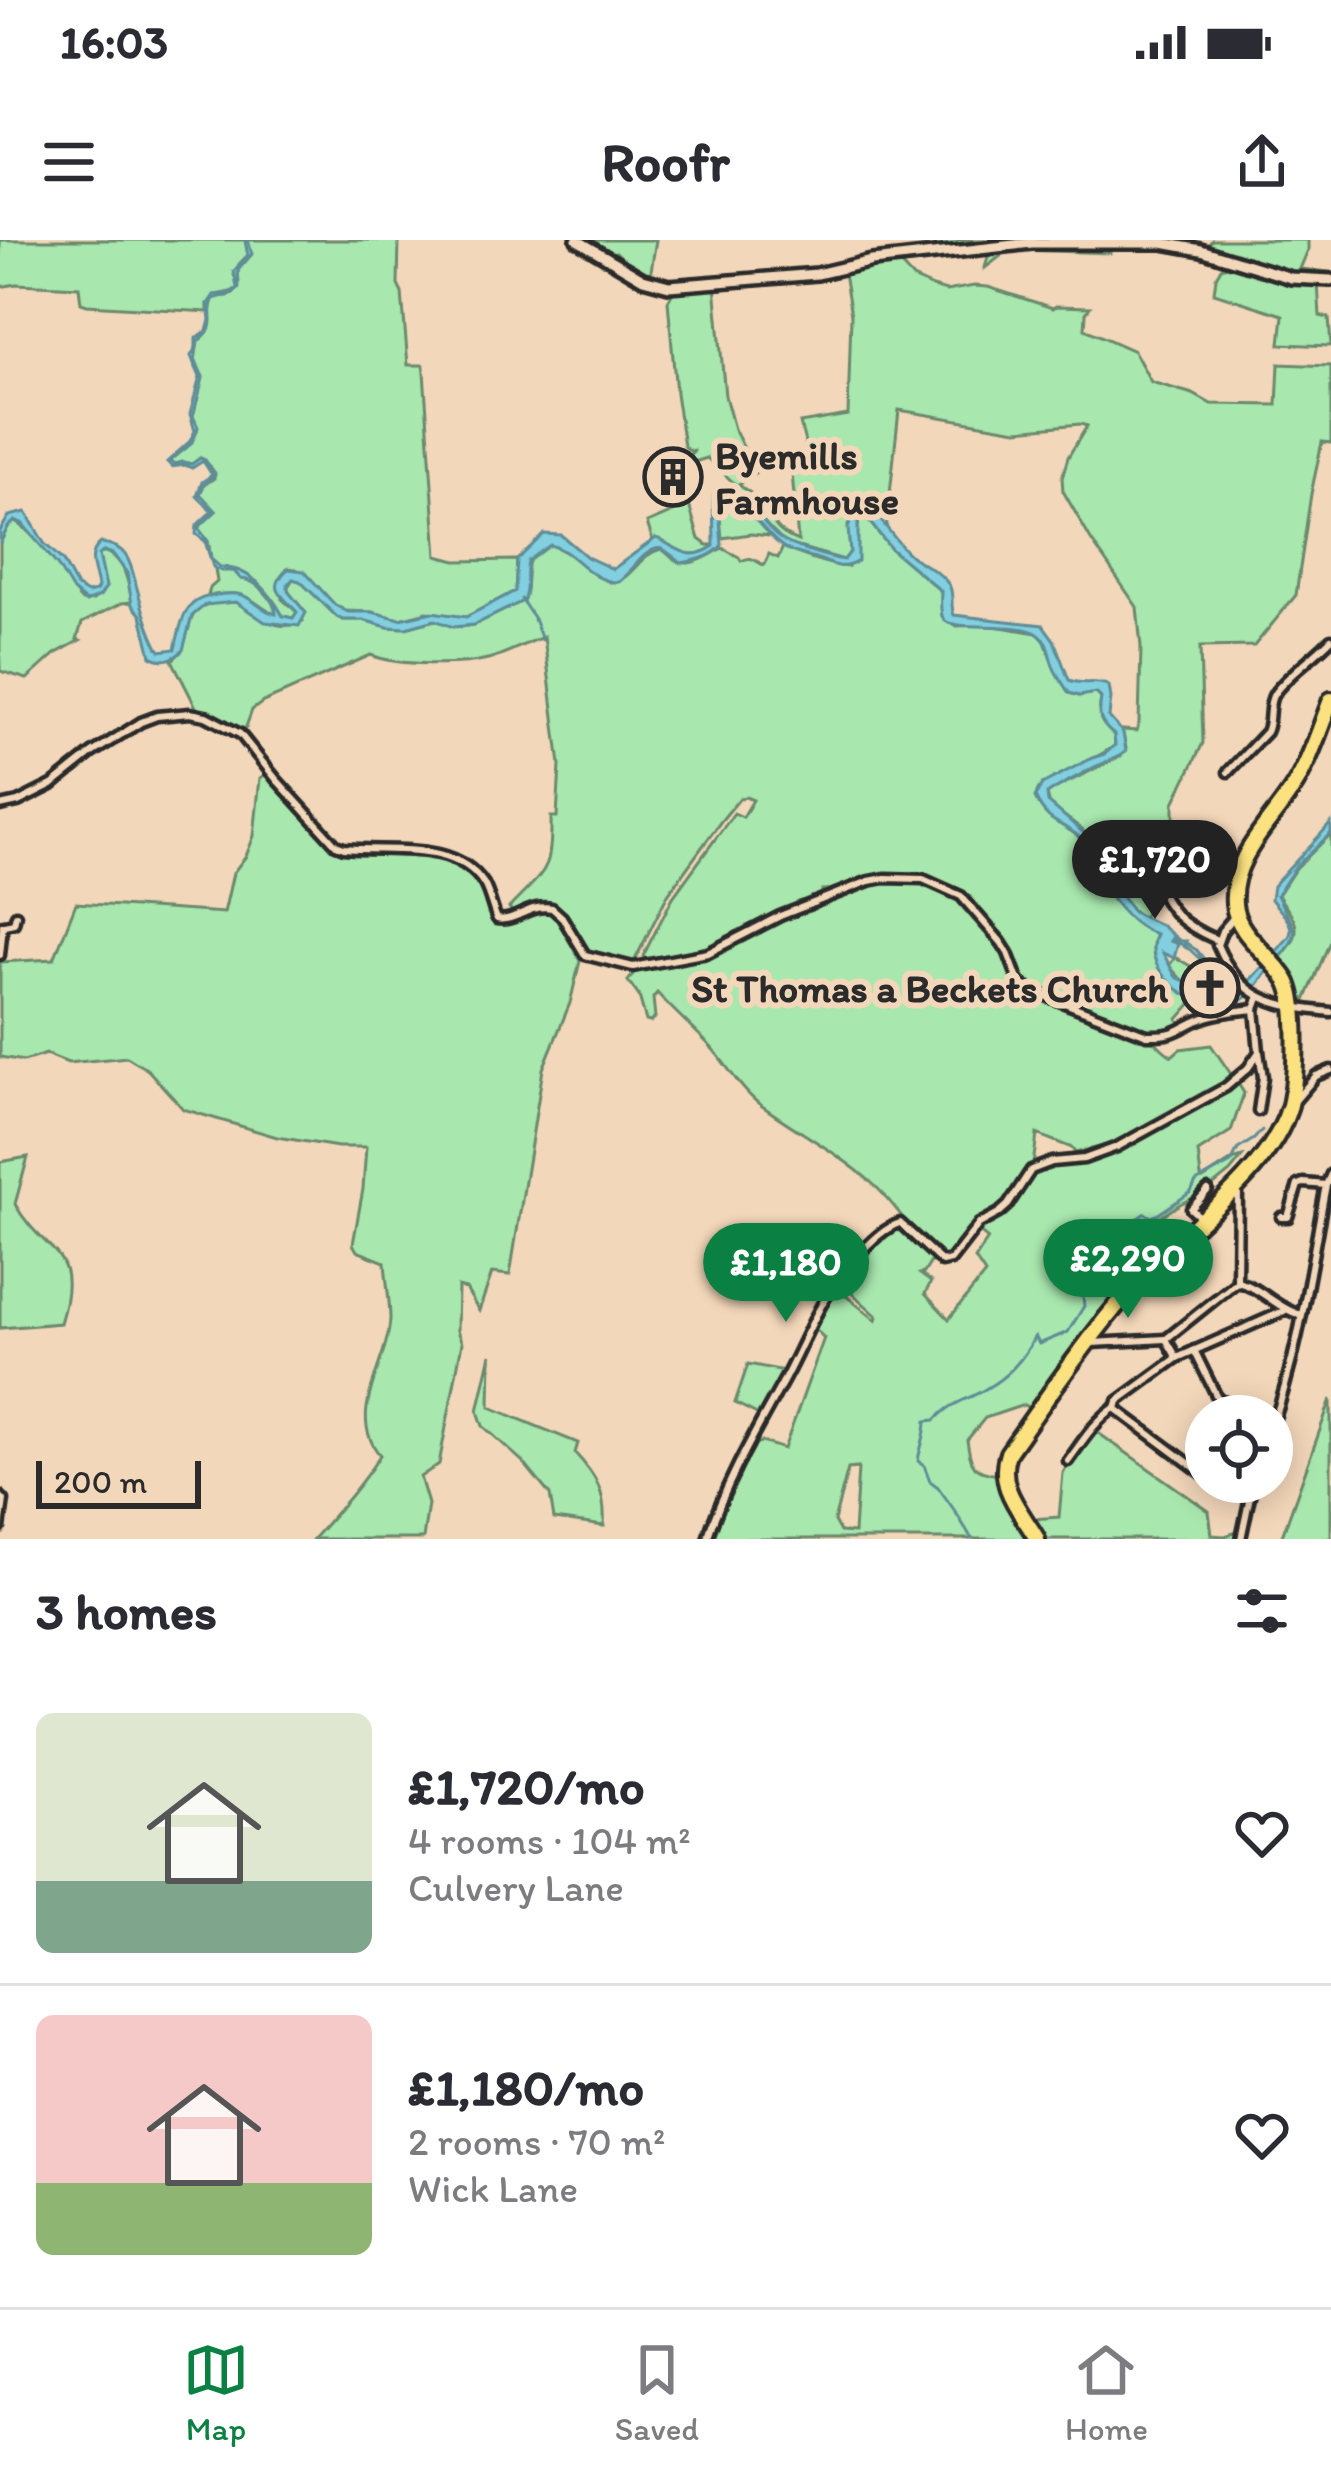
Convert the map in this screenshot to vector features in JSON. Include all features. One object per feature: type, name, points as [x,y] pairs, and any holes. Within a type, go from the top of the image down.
[{"type":"highway","points":[[1037,1539],[1007,1490],[1005,1460],[1143,1276],[1267,1150],[1290,1105],[1295,1007],[1291,988],[1236,915],[1235,892],[1243,863],[1300,777],[1331,700]]},
{"type":"main road","points":[[578,240],[643,279],[669,286],[817,274],[872,261],[1032,242],[1162,243],[1291,278],[1331,280]]},
{"type":"street","points":[[1228,772],[1267,732],[1276,691],[1331,639]]},
{"type":"street","points":[[0,806],[52,784],[141,722],[190,713],[241,734],[336,845],[458,859],[485,886],[497,919],[508,920],[531,908],[552,908],[580,950],[592,958],[633,967],[708,953],[780,916],[869,881],[906,878],[943,886],[961,896],[1008,952],[1018,982],[1147,1035],[1168,1036],[1204,1018],[1255,1009]]},
{"type":"street","points":[[1139,853],[1161,897],[1180,921],[1217,940]]},
{"type":"street","points":[[0,955],[2,925],[14,923],[16,915]]},
{"type":"street","points":[[1236,915],[1217,940],[1242,985],[1256,996],[1330,1013]]},
{"type":"street","points":[[1256,996],[1263,1082],[1258,1111]]},
{"type":"street","points":[[707,1539],[748,1441],[819,1305],[834,1281],[877,1236],[895,1223],[908,1228],[942,1262],[951,1260],[979,1224],[1008,1204],[1031,1170],[1117,1147],[1226,1087],[1259,1052]]},
{"type":"street","points":[[1290,1105],[1316,1076],[1331,1070]]},
{"type":"street","points":[[1282,1395],[1298,1343],[1331,1174]]},
{"type":"street","points":[[1237,1282],[1238,1184]]},
{"type":"street","points":[[1281,1217],[1288,1216],[1298,1185],[1326,1185]]},
{"type":"street","points":[[1202,1219],[1191,1209],[1208,1190]]},
{"type":"street","points":[[1237,1282],[1284,1311],[1301,1315]]},
{"type":"street","points":[[1089,1343],[1166,1339],[1237,1282]]},
{"type":"street","points":[[1068,1461],[1118,1401],[1177,1358],[1284,1311]]},
{"type":"street","points":[[1166,1339],[1177,1358]]},
{"type":"street","points":[[1194,1350],[1216,1395]]},
{"type":"street","points":[[1116,1407],[1185,1460]]},
{"type":"street","points":[[0,1496],[4,1500],[0,1528]]},
{"type":"street","points":[[1240,1539],[1246,1503]]},
{"type":"green space","points":[[0,240],[245,240],[248,255],[234,275],[239,284],[238,270],[251,255],[248,240],[399,240],[398,285],[408,365],[423,365],[424,372],[437,556],[456,561],[517,560],[515,591],[466,617],[427,612],[400,619],[345,611],[309,578],[288,568],[280,578],[282,599],[297,612],[293,618],[283,616],[258,582],[211,559],[208,541],[198,528],[216,511],[200,494],[215,473],[200,458],[192,464],[170,461],[191,443],[197,430],[193,416],[203,377],[195,361],[198,341],[211,325],[212,303],[215,297],[235,291],[216,295],[208,304],[208,312],[87,305],[81,303],[79,287],[0,287]]},
{"type":"green space","points":[[588,240],[656,240],[650,277],[634,270],[616,252],[611,254]]},
{"type":"green space","points":[[934,240],[1111,240],[1110,253],[1017,250],[1006,252],[985,268],[986,255],[937,257]]},
{"type":"green space","points":[[1212,240],[1308,240],[1300,269],[1331,272],[1331,277],[1292,275],[1206,248]]},
{"type":"green space","points":[[898,262],[913,278],[946,291],[988,287],[1053,308],[1090,307],[1085,329],[1134,351],[1151,382],[1211,404],[1277,405],[1279,364],[1331,366],[1331,443],[1322,442],[1296,595],[1254,646],[1200,647],[1203,743],[1174,803],[1174,821],[1186,849],[1174,877],[1143,918],[1125,902],[1089,837],[1050,806],[1047,794],[1121,756],[1126,748],[1122,730],[1137,731],[1139,723],[1137,607],[1063,491],[1068,457],[1087,426],[1017,430],[899,410],[886,531],[871,509],[855,508],[848,525],[850,552],[844,560],[784,543],[740,498],[723,494],[736,485],[707,458],[691,463],[690,454],[695,450],[684,446],[668,301],[675,289],[715,285],[725,396],[734,429],[756,472],[739,485],[767,505],[774,523],[798,541],[791,462],[809,458],[800,423],[848,415],[851,315],[844,273]]},
{"type":"green space","points":[[1235,263],[1318,282],[1320,316],[1329,318],[1331,346],[1280,344],[1283,315],[1214,293],[1221,268]]},
{"type":"green space","points":[[730,503],[747,510],[770,536],[722,538],[719,508]]},
{"type":"green space","points":[[689,505],[699,539],[714,545],[693,554],[659,539],[653,541],[647,523]]},
{"type":"green space","points":[[865,516],[891,549],[941,591],[942,616],[957,626],[988,625],[1037,633],[1069,693],[1096,693],[1101,698],[1101,719],[1114,735],[1115,745],[1042,785],[1036,799],[1048,816],[1080,839],[1096,875],[1118,905],[1156,933],[1156,963],[1193,998],[1178,1019],[1184,1027],[1147,1036],[1172,1056],[1180,1049],[1211,1045],[1233,1077],[1116,1143],[1075,1153],[1037,1134],[1033,1166],[1007,1202],[970,1229],[950,1258],[942,1259],[860,1172],[751,1097],[710,1046],[657,993],[655,1018],[646,1021],[639,996],[628,981],[637,970],[709,956],[787,917],[847,896],[844,889],[822,890],[820,898],[709,949],[649,963],[643,956],[673,897],[734,813],[743,817],[753,800],[740,798],[721,821],[668,894],[633,964],[586,953],[566,919],[551,907],[513,912],[509,908],[544,869],[551,817],[557,817],[560,765],[544,637],[495,657],[462,663],[412,663],[371,655],[263,702],[252,710],[242,729],[199,713],[172,660],[183,646],[194,615],[205,605],[239,603],[278,625],[303,621],[287,588],[293,579],[343,620],[406,628],[435,620],[461,627],[523,601],[529,561],[550,545],[610,582],[661,549],[682,563],[722,548],[741,561],[751,559],[764,565],[769,554],[778,558],[783,547],[848,567],[860,518]]},
{"type":"green space","points":[[15,521],[49,555],[82,601],[93,600],[106,587],[98,557],[102,551],[120,564],[132,598],[82,623],[80,640],[27,679],[0,671],[0,543]]},
{"type":"green space","points":[[215,569],[234,571],[259,587],[276,615],[240,595],[208,596],[217,582]]},
{"type":"green space","points":[[268,773],[332,848],[455,863],[482,887],[495,925],[539,912],[555,914],[580,961],[570,1003],[543,1069],[510,1275],[492,1273],[479,1311],[466,1289],[458,1287],[457,1331],[462,1343],[439,1464],[420,1477],[428,1504],[423,1539],[313,1539],[380,1455],[370,1439],[367,1406],[388,1336],[385,1262],[357,1251],[353,1244],[366,1147],[277,1137],[183,1109],[148,1070],[127,1057],[68,1063],[46,1054],[24,1061],[0,1057],[0,962],[54,959],[76,903],[224,913],[233,873],[254,836],[260,778]]},
{"type":"green space","points":[[1331,834],[1331,939],[1304,1003],[1279,960],[1296,930],[1278,895],[1295,869]]},
{"type":"green space","points":[[1175,957],[1197,970],[1201,963],[1238,994],[1225,999],[1205,996],[1169,966]]},
{"type":"green space","points":[[1237,1082],[1244,1093],[1231,1131],[1198,1152],[1201,1177],[1242,1157],[1205,1192],[1115,1247],[1102,1263],[1101,1273],[1109,1276],[1176,1224],[1184,1231],[1035,1412],[1024,1405],[985,1418],[967,1440],[974,1466],[999,1475],[1031,1539],[709,1539],[750,1444],[762,1442],[784,1449],[824,1338],[813,1327],[835,1287],[876,1320],[842,1279],[876,1242],[896,1229],[907,1231],[932,1260],[920,1274],[931,1282],[925,1294],[949,1319],[985,1274],[975,1259],[988,1239],[978,1231],[982,1224],[999,1215],[1033,1172],[1090,1161],[1118,1150]],"holes":[[[858,1468],[854,1533],[840,1532],[834,1521],[848,1469]]]},
{"type":"green space","points":[[28,1157],[15,1204],[64,1265],[66,1298],[60,1323],[0,1328],[0,1162]]},
{"type":"green space","points":[[491,1354],[490,1407],[578,1443],[575,1453],[602,1495],[604,1526],[554,1519],[550,1495],[523,1462],[483,1426],[478,1411]]},
{"type":"green space","points":[[748,1364],[785,1371],[761,1416],[735,1403]]},
{"type":"green space","points":[[1331,1399],[1331,1539],[1281,1539]]},
{"type":"green space","points":[[1094,1430],[1185,1494],[1185,1503],[1198,1503],[1209,1511],[1212,1535],[1237,1532],[1236,1539],[1041,1539],[1031,1519],[1059,1517],[1063,1473]]},
{"type":"water","points":[[245,240],[252,254],[238,270],[239,288],[213,299],[210,326],[205,335],[198,341],[195,358],[203,378],[193,416],[196,434],[170,461],[192,464],[205,460],[215,475],[200,494],[216,511],[198,528],[208,541],[211,559],[258,582],[283,616],[293,618],[297,612],[277,587],[288,569],[304,571],[335,605],[348,612],[400,619],[432,612],[466,617],[515,591],[517,560],[544,534],[561,535],[587,557],[613,569],[656,538],[698,553],[714,546],[716,494],[751,504],[783,540],[844,560],[850,552],[848,528],[854,508],[863,505],[910,555],[947,582],[954,615],[1043,625],[1069,680],[1109,686],[1109,717],[1123,733],[1126,751],[1047,794],[1048,802],[1092,840],[1133,912],[1186,941],[1188,949],[1172,938],[1178,944],[1174,958],[1163,953],[1176,977],[1200,995],[1225,1001],[1238,993],[1212,975],[1196,949],[1217,976],[1241,989],[1288,938],[1290,925],[1271,899],[1273,886],[1331,823],[1331,833],[1296,866],[1277,895],[1293,926],[1289,945],[1239,1002],[1224,1005],[1192,998],[1165,977],[1153,949],[1156,934],[1136,924],[1119,907],[1098,877],[1083,841],[1052,820],[1035,797],[1042,784],[1115,745],[1114,735],[1101,719],[1101,698],[1096,693],[1069,693],[1038,634],[944,620],[941,591],[891,549],[865,516],[858,523],[858,561],[844,566],[788,550],[748,512],[731,505],[719,508],[722,545],[714,553],[681,563],[657,549],[619,582],[599,577],[550,545],[528,561],[523,601],[474,625],[453,627],[435,620],[406,628],[343,620],[293,579],[288,591],[306,613],[299,626],[265,622],[236,602],[205,605],[192,616],[183,650],[164,660],[151,656],[141,615],[132,605],[127,573],[113,554],[104,551],[99,555],[106,587],[86,602],[22,523],[15,521],[8,527],[0,543],[0,531],[9,516],[26,512],[77,587],[88,593],[98,587],[92,558],[96,548],[101,543],[119,549],[129,561],[160,651],[175,649],[184,615],[201,598],[238,594],[276,614],[259,586],[234,571],[213,567],[205,541],[196,534],[197,525],[212,511],[197,496],[202,482],[212,475],[203,461],[192,468],[172,467],[167,462],[195,431],[190,414],[200,377],[191,356],[196,338],[207,331],[208,304],[214,295],[237,288],[234,271],[248,255]]},
{"type":"waterway","points":[[521,599],[542,640]]},
{"type":"waterway","points":[[1185,942],[1196,950]]},
{"type":"waterway","points":[[1188,948],[1200,959]]},
{"type":"waterway","points":[[972,1539],[918,1461],[926,1421],[1002,1378],[1035,1336],[1039,1344],[1068,1332],[1084,1306],[1082,1286],[1097,1248],[1145,1213],[1157,1215],[1191,1192],[1196,1182],[1231,1163],[1238,1149],[1262,1130]]},
{"type":"place","name":"Byemills Farmhouse","points":[[673,477]]},
{"type":"place","name":"St Thomas a Beckets Church","points":[[1210,988]]}]
